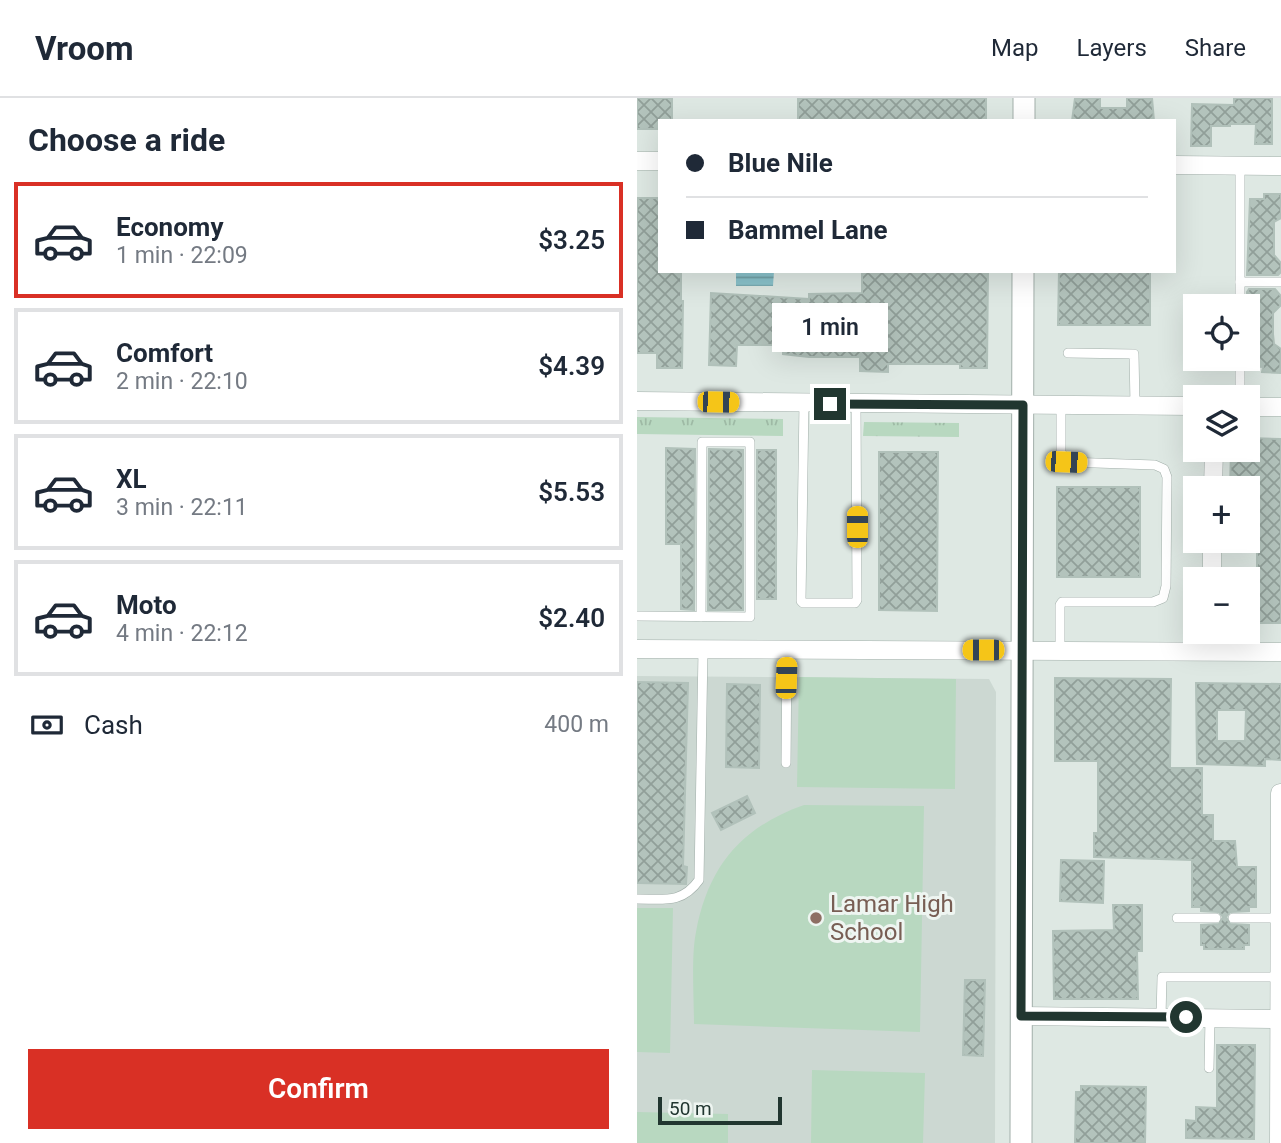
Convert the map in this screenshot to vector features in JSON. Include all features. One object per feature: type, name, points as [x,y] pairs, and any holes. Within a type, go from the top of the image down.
[{"type":"street","points":[[1024,98],[1024,119]]},
{"type":"street","points":[[637,161],[658,161]]},
{"type":"street","points":[[1176,165],[1281,166]]},
{"type":"street","points":[[1021,1143],[1023,273]]},
{"type":"street","points":[[637,401],[1183,407]]},
{"type":"street","points":[[1260,407],[1281,407]]},
{"type":"street","points":[[1210,644],[1210,651]]},
{"type":"street","points":[[637,649],[1281,652]]},
{"type":"street","points":[[1279,1143],[1280,793]]},
{"type":"street","points":[[1021,1016],[1280,1018]]},
{"type":"lane","points":[[1240,166],[1240,294]]},
{"type":"lane","points":[[1240,282],[1281,282]]},
{"type":"lane","points":[[1068,353],[1135,354],[1135,405]]},
{"type":"lane","points":[[804,403],[803,603],[855,603],[857,600],[856,404]]},
{"type":"lane","points":[[1060,650],[1062,602],[1153,602],[1163,598],[1166,586],[1167,490],[1164,469],[1155,465],[1066,462],[1061,452],[1061,405]]},
{"type":"lane","points":[[637,616],[701,617],[750,617],[750,442],[702,442],[701,617]]},
{"type":"lane","points":[[637,899],[671,899],[690,893],[699,880],[703,650]]},
{"type":"lane","points":[[786,762],[787,650]]},
{"type":"lane","points":[[1177,918],[1216,918]]},
{"type":"lane","points":[[1233,918],[1280,918]]},
{"type":"lane","points":[[1161,1017],[1162,977],[1279,977]]},
{"type":"lane","points":[[1209,1069],[1210,1018]]},
{"type":"shaded area","name":"Lamar High School","points":[[637,676],[989,679],[996,692],[995,1143],[637,1143]]},
{"type":"green space","points":[[637,417],[783,419],[783,436],[637,434]]},
{"type":"green space","points":[[864,422],[959,423],[959,437],[863,436]]},
{"type":"green space","points":[[799,677],[956,679],[955,789],[797,787]]},
{"type":"green space","points":[[804,805],[924,806],[920,1032],[694,1024],[694,942],[709,888],[731,852],[745,838],[762,825]]},
{"type":"green space","points":[[637,908],[673,908],[670,1053],[637,1052]]},
{"type":"green space","points":[[812,1070],[925,1073],[923,1143],[811,1143]]},
{"type":"green space","points":[[637,1112],[728,1114],[728,1143],[637,1143]]},
{"type":"water","points":[[736,273],[774,273],[773,286],[736,286]]},
{"type":"building","points":[[637,98],[672,98],[672,119],[658,119],[658,129],[637,129]]},
{"type":"building","points":[[798,98],[986,98],[986,119],[798,119]]},
{"type":"building","points":[[1075,98],[1100,98],[1100,108],[1127,108],[1127,98],[1152,98],[1154,119],[1072,119]]},
{"type":"building","points":[[1234,98],[1272,98],[1272,144],[1255,144],[1256,124],[1230,124],[1211,126],[1211,146],[1191,146],[1192,104],[1234,105]]},
{"type":"building","points":[[1264,194],[1281,194],[1281,218],[1274,222],[1274,255],[1281,263],[1281,272],[1278,275],[1247,275],[1250,199],[1264,199]]},
{"type":"building","points":[[637,198],[658,198],[658,273],[681,273],[682,368],[657,368],[657,353],[637,353]]},
{"type":"building","points":[[862,273],[988,273],[987,368],[960,368],[960,364],[888,364],[888,372],[860,371],[860,357],[783,354],[783,345],[737,345],[736,366],[709,365],[711,293],[809,299],[809,294],[862,293]]},
{"type":"building","points":[[1059,273],[1150,273],[1150,325],[1058,325]]},
{"type":"building","points":[[1249,289],[1275,289],[1281,296],[1281,305],[1273,313],[1274,344],[1281,349],[1280,373],[1262,372],[1260,294],[1247,292]]},
{"type":"building","points":[[1260,438],[1281,439],[1281,623],[1260,623],[1260,567],[1257,567],[1257,553],[1260,553],[1260,476],[1230,476],[1231,462],[1260,462]]},
{"type":"building","points":[[666,448],[695,449],[694,610],[681,609],[681,544],[666,544]]},
{"type":"building","points":[[709,449],[743,450],[743,610],[708,610]]},
{"type":"building","points":[[757,450],[776,450],[776,599],[757,599]]},
{"type":"building","points":[[879,452],[938,452],[937,611],[879,610]]},
{"type":"building","points":[[1057,487],[1140,487],[1140,577],[1057,577]]},
{"type":"building","points":[[1055,678],[1171,679],[1170,768],[1202,768],[1202,815],[1213,815],[1213,841],[1235,841],[1237,867],[1256,867],[1256,907],[1249,907],[1249,911],[1230,912],[1226,917],[1230,924],[1249,925],[1249,945],[1244,945],[1244,949],[1204,949],[1204,945],[1201,945],[1201,925],[1219,924],[1223,917],[1219,912],[1201,911],[1201,907],[1192,907],[1192,860],[1094,857],[1094,833],[1098,833],[1098,761],[1055,761]]},
{"type":"building","points":[[637,682],[688,683],[683,866],[687,867],[686,884],[637,883]]},
{"type":"building","points":[[1196,683],[1281,684],[1281,760],[1265,759],[1265,766],[1197,764]],"holes":[[[1217,710],[1246,710],[1245,741],[1217,741]]]},
{"type":"building","points":[[727,684],[760,685],[759,768],[726,767]]},
{"type":"building","points":[[747,796],[755,813],[721,830],[712,813]]},
{"type":"building","points":[[1061,860],[1104,861],[1103,903],[1060,901]]},
{"type":"building","points":[[1113,905],[1142,905],[1142,951],[1137,951],[1138,999],[1054,999],[1053,931],[1114,930]]},
{"type":"building","points":[[965,980],[985,980],[983,1056],[963,1055]]},
{"type":"building","points":[[1217,1045],[1255,1045],[1254,1139],[1186,1138],[1186,1120],[1196,1121],[1196,1107],[1217,1108]]},
{"type":"building","points":[[1081,1086],[1146,1087],[1145,1143],[1075,1143],[1076,1092],[1081,1092]]},
{"type":"place","name":"Lamar High School","points":[[816,918]]},
{"type":"route","points":[[830,404],[1023,405],[1021,1016],[1186,1017]]}]
